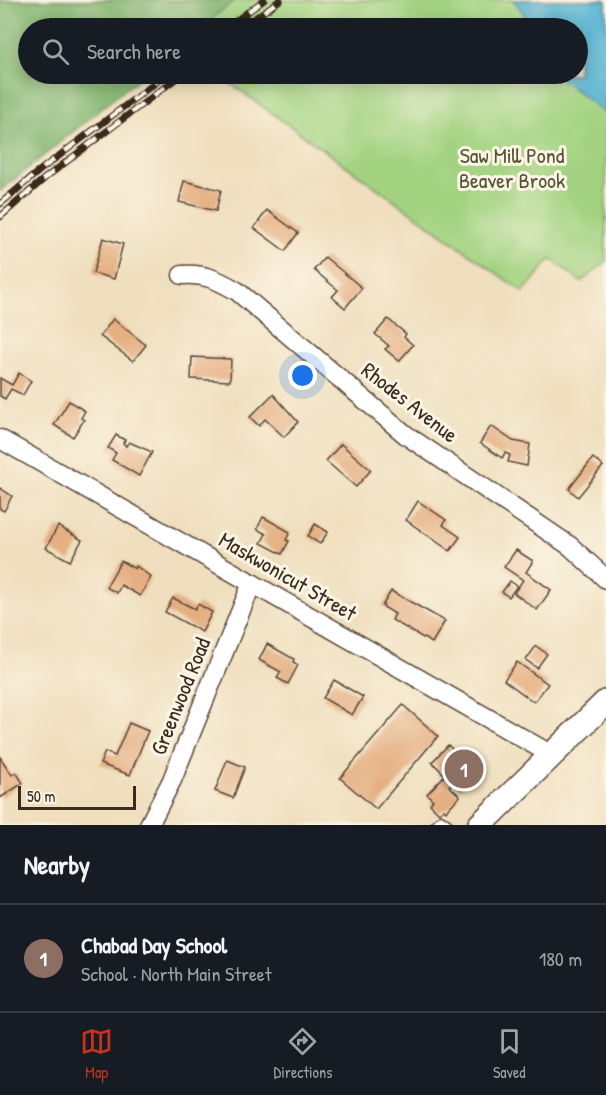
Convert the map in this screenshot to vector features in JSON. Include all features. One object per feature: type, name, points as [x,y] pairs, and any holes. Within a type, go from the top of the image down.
[{"type":"main road","points":[[480,825],[604,708]]},
{"type":"street","name":"Rhodes Avenue","points":[[182,275],[198,273],[237,291],[406,435],[570,546],[606,579]]},
{"type":"street","name":"Maskwonicut Street","points":[[0,439],[552,755]]},
{"type":"street","name":"Greenwood Road","points":[[148,825],[172,780],[252,583]]},
{"type":"lane","points":[[436,825],[441,820],[447,825]]},
{"type":"green space","name":"Saw Mill Pond Beaver Brook","points":[[0,0],[606,0],[606,262],[581,282],[551,259],[523,292],[231,84],[588,84],[588,18],[18,18],[18,84],[131,84],[0,181]]},
{"type":"green space","points":[[0,0],[235,0],[212,18],[18,18],[18,84],[132,84],[0,191]]},
{"type":"water","points":[[513,0],[606,0],[606,114],[568,84],[588,84],[588,18],[524,18],[523,12]]},
{"type":"building","points":[[184,181],[221,190],[216,211],[179,202]]},
{"type":"building","points":[[267,210],[298,233],[285,251],[254,228]]},
{"type":"building","points":[[103,238],[123,244],[114,279],[93,273]]},
{"type":"building","points":[[325,257],[362,288],[345,308],[332,297],[338,290],[314,270]]},
{"type":"building","points":[[113,319],[146,345],[133,361],[100,336]]},
{"type":"building","points":[[388,319],[406,334],[404,337],[413,345],[399,361],[385,349],[389,346],[375,334]]},
{"type":"building","points":[[192,357],[231,359],[230,381],[191,379]]},
{"type":"building","points":[[19,373],[31,381],[23,395],[11,389],[5,399],[0,396],[0,378],[12,385]]},
{"type":"building","points":[[273,394],[298,422],[284,437],[265,419],[259,426],[250,417]]},
{"type":"building","points":[[69,401],[85,411],[81,418],[84,420],[73,437],[54,425]]},
{"type":"building","points":[[491,426],[513,441],[530,444],[527,466],[508,462],[510,455],[505,453],[502,458],[480,443]]},
{"type":"building","points":[[116,435],[125,440],[123,443],[126,446],[129,442],[152,452],[139,476],[112,460],[116,453],[108,448]]},
{"type":"building","points":[[341,444],[371,470],[356,487],[326,461]]},
{"type":"building","points":[[593,458],[603,466],[578,497],[569,489]]},
{"type":"building","points":[[0,488],[12,496],[4,511],[0,509]]},
{"type":"building","points":[[418,501],[446,520],[443,525],[460,537],[450,551],[406,520]]},
{"type":"building","points":[[263,517],[290,532],[286,540],[289,541],[282,554],[261,543],[266,534],[257,529]]},
{"type":"building","points":[[315,524],[328,532],[320,544],[308,536]]},
{"type":"building","points":[[58,526],[82,540],[70,561],[46,548]]},
{"type":"building","points":[[516,550],[533,561],[526,572],[551,590],[537,610],[514,593],[523,580],[504,567]]},
{"type":"building","points":[[121,561],[135,569],[136,566],[151,577],[140,596],[121,585],[117,593],[106,587]]},
{"type":"building","points":[[510,581],[517,586],[509,597],[502,592]]},
{"type":"building","points":[[391,591],[445,621],[432,643],[392,620],[395,614],[382,606]]},
{"type":"building","points":[[173,598],[195,609],[198,604],[212,612],[202,632],[165,612]]},
{"type":"building","points":[[267,644],[294,659],[293,662],[298,665],[288,684],[277,678],[281,672],[259,660]]},
{"type":"building","points":[[536,646],[547,654],[537,668],[526,660]]},
{"type":"building","points":[[517,662],[548,684],[534,702],[504,680]]},
{"type":"building","points":[[334,680],[363,697],[352,715],[323,698]]},
{"type":"building","points":[[403,705],[438,736],[376,809],[340,778]]},
{"type":"building","points":[[129,723],[148,731],[130,775],[100,764],[105,752],[115,756]]},
{"type":"building","points":[[448,745],[477,773],[461,789],[453,782],[449,786],[460,796],[446,811],[444,809],[439,813],[430,804],[433,800],[427,794],[445,775],[432,762]]},
{"type":"building","points":[[0,757],[12,775],[16,772],[23,783],[0,798]]},
{"type":"building","points":[[227,760],[245,767],[233,798],[215,791]]},
{"type":"railway","points":[[240,18],[264,0]]},
{"type":"railway","points":[[255,18],[280,0]]},
{"type":"railway","points":[[0,204],[39,171],[154,84]]},
{"type":"railway","points":[[0,217],[45,178],[169,84]]},
{"type":"place","name":"Chabad Day School","points":[[464,769]]}]
